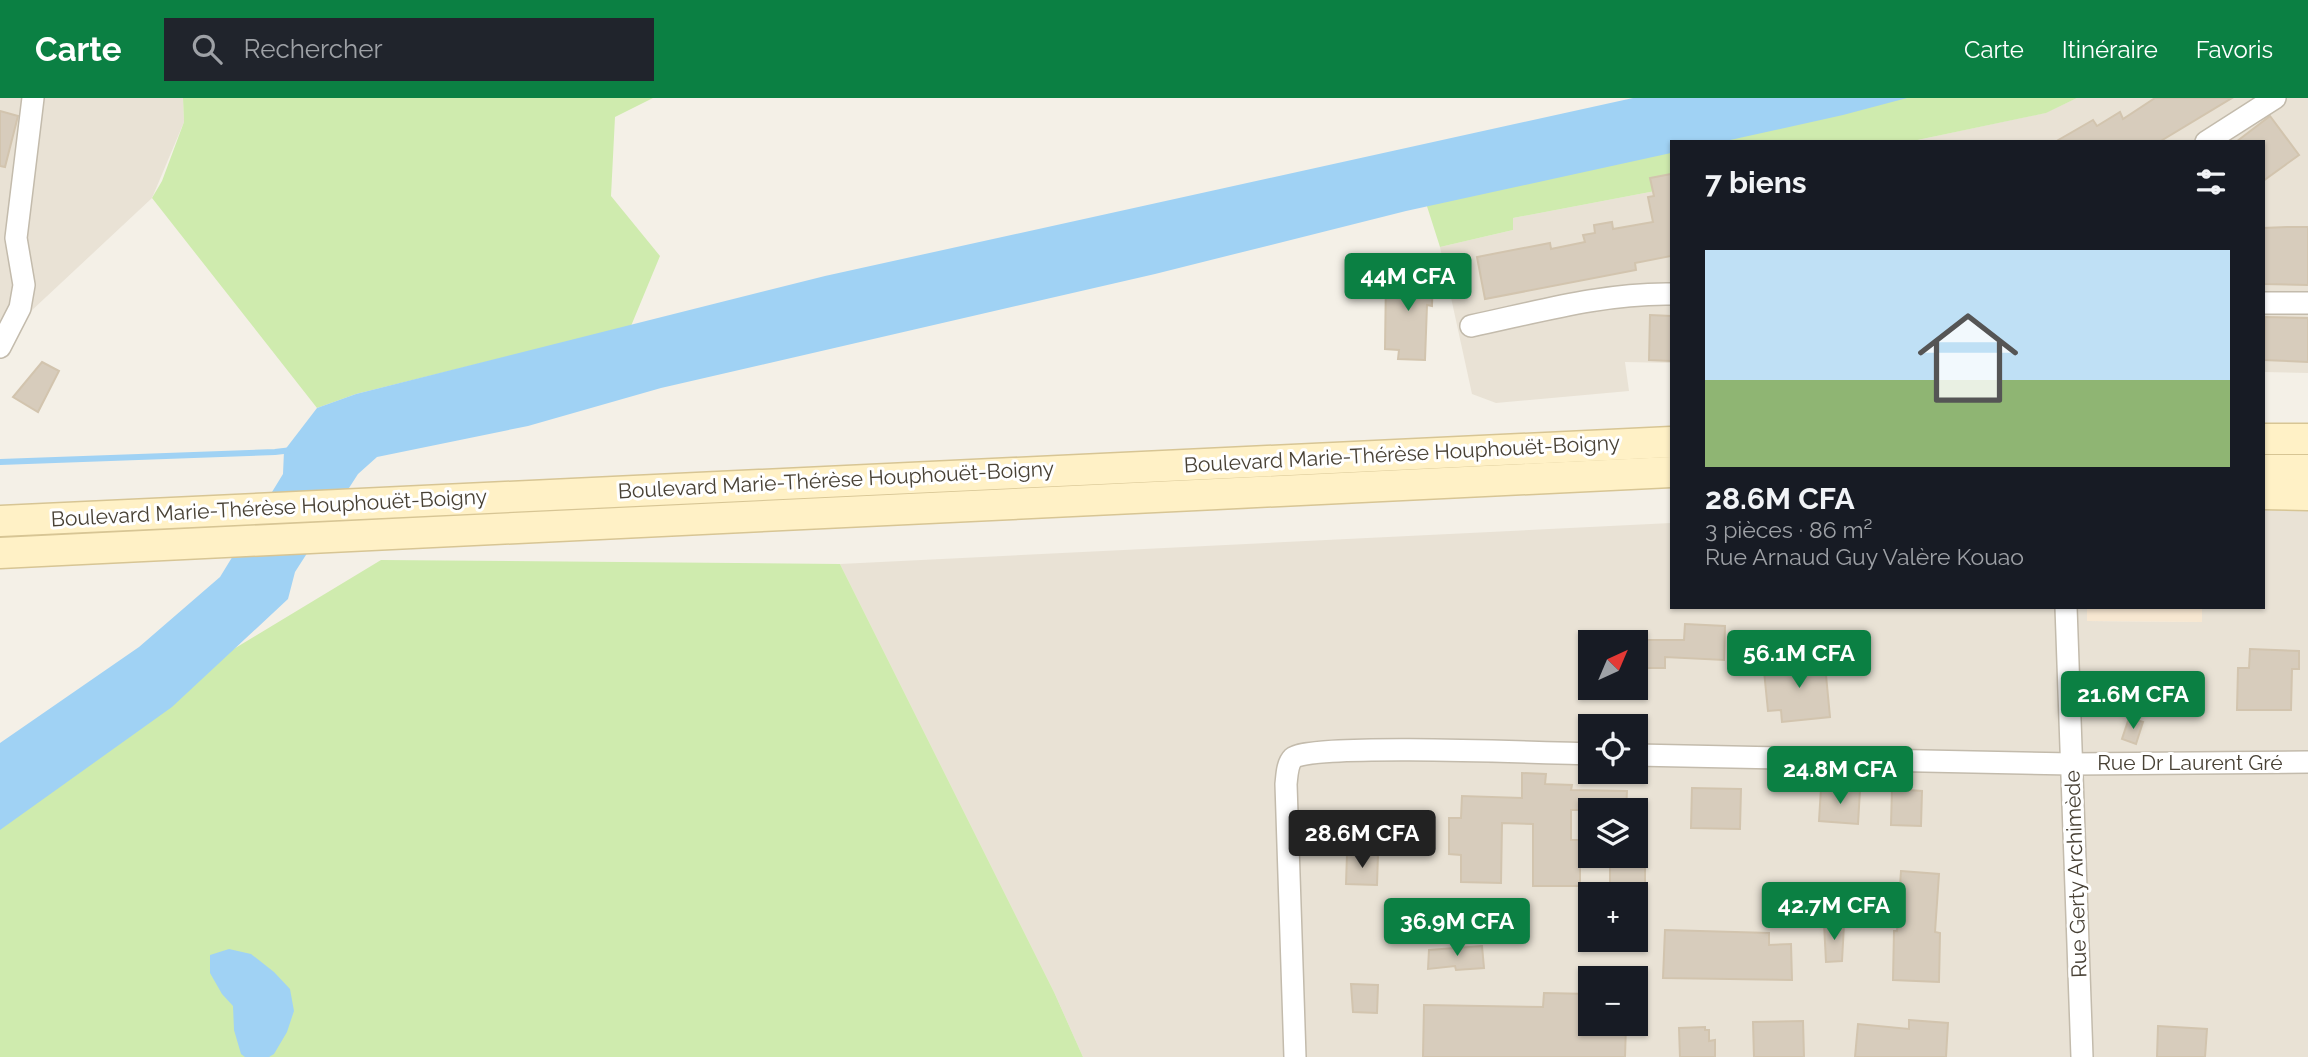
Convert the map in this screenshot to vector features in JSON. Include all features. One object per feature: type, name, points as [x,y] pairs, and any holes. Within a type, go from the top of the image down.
[{"type":"main road","points":[[2265,439],[2308,439]]},
{"type":"main road","name":"Boulevard Marie-Thérèse Houphouët-Boigny","points":[[0,521],[1670,442]]},
{"type":"main road","points":[[2265,470],[2308,470]]},
{"type":"main road","name":"Boulevard Marie-Thérèse Houphouët-Boigny","points":[[0,552],[1670,472]]},
{"type":"main road","points":[[1601,475],[1670,489]]},
{"type":"main road","points":[[2265,494],[2308,495]]},
{"type":"street","points":[[0,347],[20,308],[24,285],[8,235],[33,98]]},
{"type":"street","points":[[2209,140],[2275,98]]},
{"type":"street","points":[[1471,326],[1594,299],[1645,293],[1670,294]]},
{"type":"street","points":[[2265,303],[2308,303]]},
{"type":"street","name":"Rue Gerty Archimède","points":[[2066,609],[2082,1057]]},
{"type":"street","points":[[1295,1057],[1286,784],[1287,770],[1293,759],[1305,753],[1362,750],[1578,754]]},
{"type":"street","name":"Rue Dr Laurent Gré","points":[[1648,755],[2072,764],[2308,762]]},
{"type":"shaded area","points":[[0,98],[183,98],[184,122],[152,198],[0,340]]},
{"type":"shaded area","points":[[2077,98],[2308,98],[2308,373],[2265,372],[2265,140],[1917,140],[2045,113]]},
{"type":"shaded area","points":[[1670,188],[1670,363],[1625,362],[1629,391],[1496,403],[1472,394],[1440,247],[1513,230],[1513,218]]},
{"type":"shaded area","points":[[2308,506],[2308,1057],[1083,1057],[1054,992],[840,564],[1670,523],[1670,609],[2087,609],[2087,621],[2201,622],[2202,609],[2265,609],[2265,507]]},
{"type":"shaded area","points":[[2087,609],[2202,609],[2202,622],[2087,621]]},
{"type":"green space","points":[[183,98],[653,98],[615,117],[611,196],[660,256],[631,326],[356,394],[317,408],[152,198],[162,181],[184,122]]},
{"type":"green space","points":[[1782,98],[2077,98],[2046,113],[1918,140],[1670,140],[1670,188],[1513,218],[1513,230],[1440,247],[1417,175]]},
{"type":"green space","points":[[381,560],[840,564],[1054,992],[1083,1057],[0,1057],[0,787],[37,768]]},
{"type":"water","points":[[1633,98],[1907,98],[1730,140],[1670,140],[1670,153],[1406,211],[1155,274],[661,388],[528,426],[377,457],[358,474],[295,572],[288,599],[172,707],[0,830],[0,743],[139,647],[220,577],[283,474],[284,451],[317,408],[356,394],[825,276]]},
{"type":"water","points":[[229,949],[251,954],[290,989],[294,1011],[287,1032],[274,1054],[269,1057],[245,1057],[241,1054],[234,1030],[233,1006],[222,994],[210,973],[210,955]]},
{"type":"building","points":[[2155,98],[2232,98],[2162,140],[2058,140],[2093,120],[2097,126],[2120,112],[2123,119]]},
{"type":"building","points":[[0,111],[18,116],[5,167],[0,166]]},
{"type":"building","points":[[2270,116],[2299,155],[2265,180],[2265,140],[2239,140]]},
{"type":"building","points":[[1670,174],[1670,256],[1635,263],[1636,270],[1485,299],[1477,257],[1550,243],[1551,249],[1585,242],[1583,235],[1595,233],[1594,225],[1612,222],[1613,229],[1653,222],[1648,197],[1654,196],[1650,178]]},
{"type":"building","points":[[2308,227],[2308,285],[2265,284],[2265,228]]},
{"type":"building","points":[[1412,268],[1433,269],[1432,306],[1427,305],[1425,360],[1398,359],[1399,350],[1385,349],[1386,277],[1412,278]]},
{"type":"building","points":[[1650,315],[1670,316],[1670,361],[1649,360]]},
{"type":"building","points":[[2265,317],[2308,318],[2308,362],[2265,360]]},
{"type":"building","points":[[42,362],[59,371],[38,412],[13,397]]},
{"type":"building","points":[[1685,624],[1725,626],[1724,660],[1665,657],[1665,668],[1648,668],[1648,640],[1684,640]]},
{"type":"building","points":[[2250,649],[2299,651],[2299,669],[2292,669],[2291,710],[2237,710],[2238,668],[2249,668]]},
{"type":"building","points":[[1824,654],[1830,717],[1782,722],[1781,710],[1768,711],[1764,671],[1781,669],[1781,665],[1801,663],[1800,656]]},
{"type":"building","points":[[2129,718],[2143,722],[2136,744],[2122,739]]},
{"type":"building","points":[[1522,773],[1546,774],[1545,784],[1572,785],[1571,790],[1627,791],[1627,798],[1578,798],[1578,810],[1571,810],[1571,840],[1578,840],[1578,886],[1533,886],[1533,824],[1502,823],[1501,883],[1461,882],[1461,855],[1449,854],[1449,818],[1461,818],[1462,796],[1522,798]]},
{"type":"building","points":[[1692,788],[1741,789],[1740,829],[1691,828]]},
{"type":"building","points":[[1821,788],[1860,790],[1858,824],[1819,821]]},
{"type":"building","points":[[1892,789],[1922,791],[1921,826],[1891,825]]},
{"type":"building","points":[[1347,854],[1378,855],[1377,885],[1346,884]]},
{"type":"building","points":[[1610,868],[1645,868],[1645,882],[1610,882]]},
{"type":"building","points":[[1901,871],[1939,874],[1935,932],[1940,933],[1939,982],[1893,980],[1894,931],[1897,931]]},
{"type":"building","points":[[1824,923],[1844,924],[1842,961],[1826,962]]},
{"type":"building","points":[[1665,930],[1769,933],[1769,945],[1791,944],[1792,980],[1663,978]]},
{"type":"building","points":[[1482,946],[1484,968],[1456,970],[1455,966],[1428,969],[1429,950]]},
{"type":"building","points":[[1351,984],[1378,985],[1377,1013],[1353,1012]]},
{"type":"building","points":[[1544,993],[1578,994],[1578,1036],[1626,1036],[1625,1057],[1423,1057],[1424,1005],[1543,1007]]},
{"type":"building","points":[[1909,1020],[1948,1023],[1946,1057],[1855,1057],[1858,1024],[1909,1029]]},
{"type":"building","points":[[1803,1021],[1804,1057],[1754,1057],[1753,1022]]},
{"type":"building","points":[[2158,1026],[2207,1029],[2205,1057],[2157,1057]]},
{"type":"building","points":[[1705,1027],[1705,1030],[1709,1030],[1709,1041],[1715,1040],[1715,1057],[1680,1057],[1679,1028]]},
{"type":"waterway","points":[[0,462],[292,450]]}]
